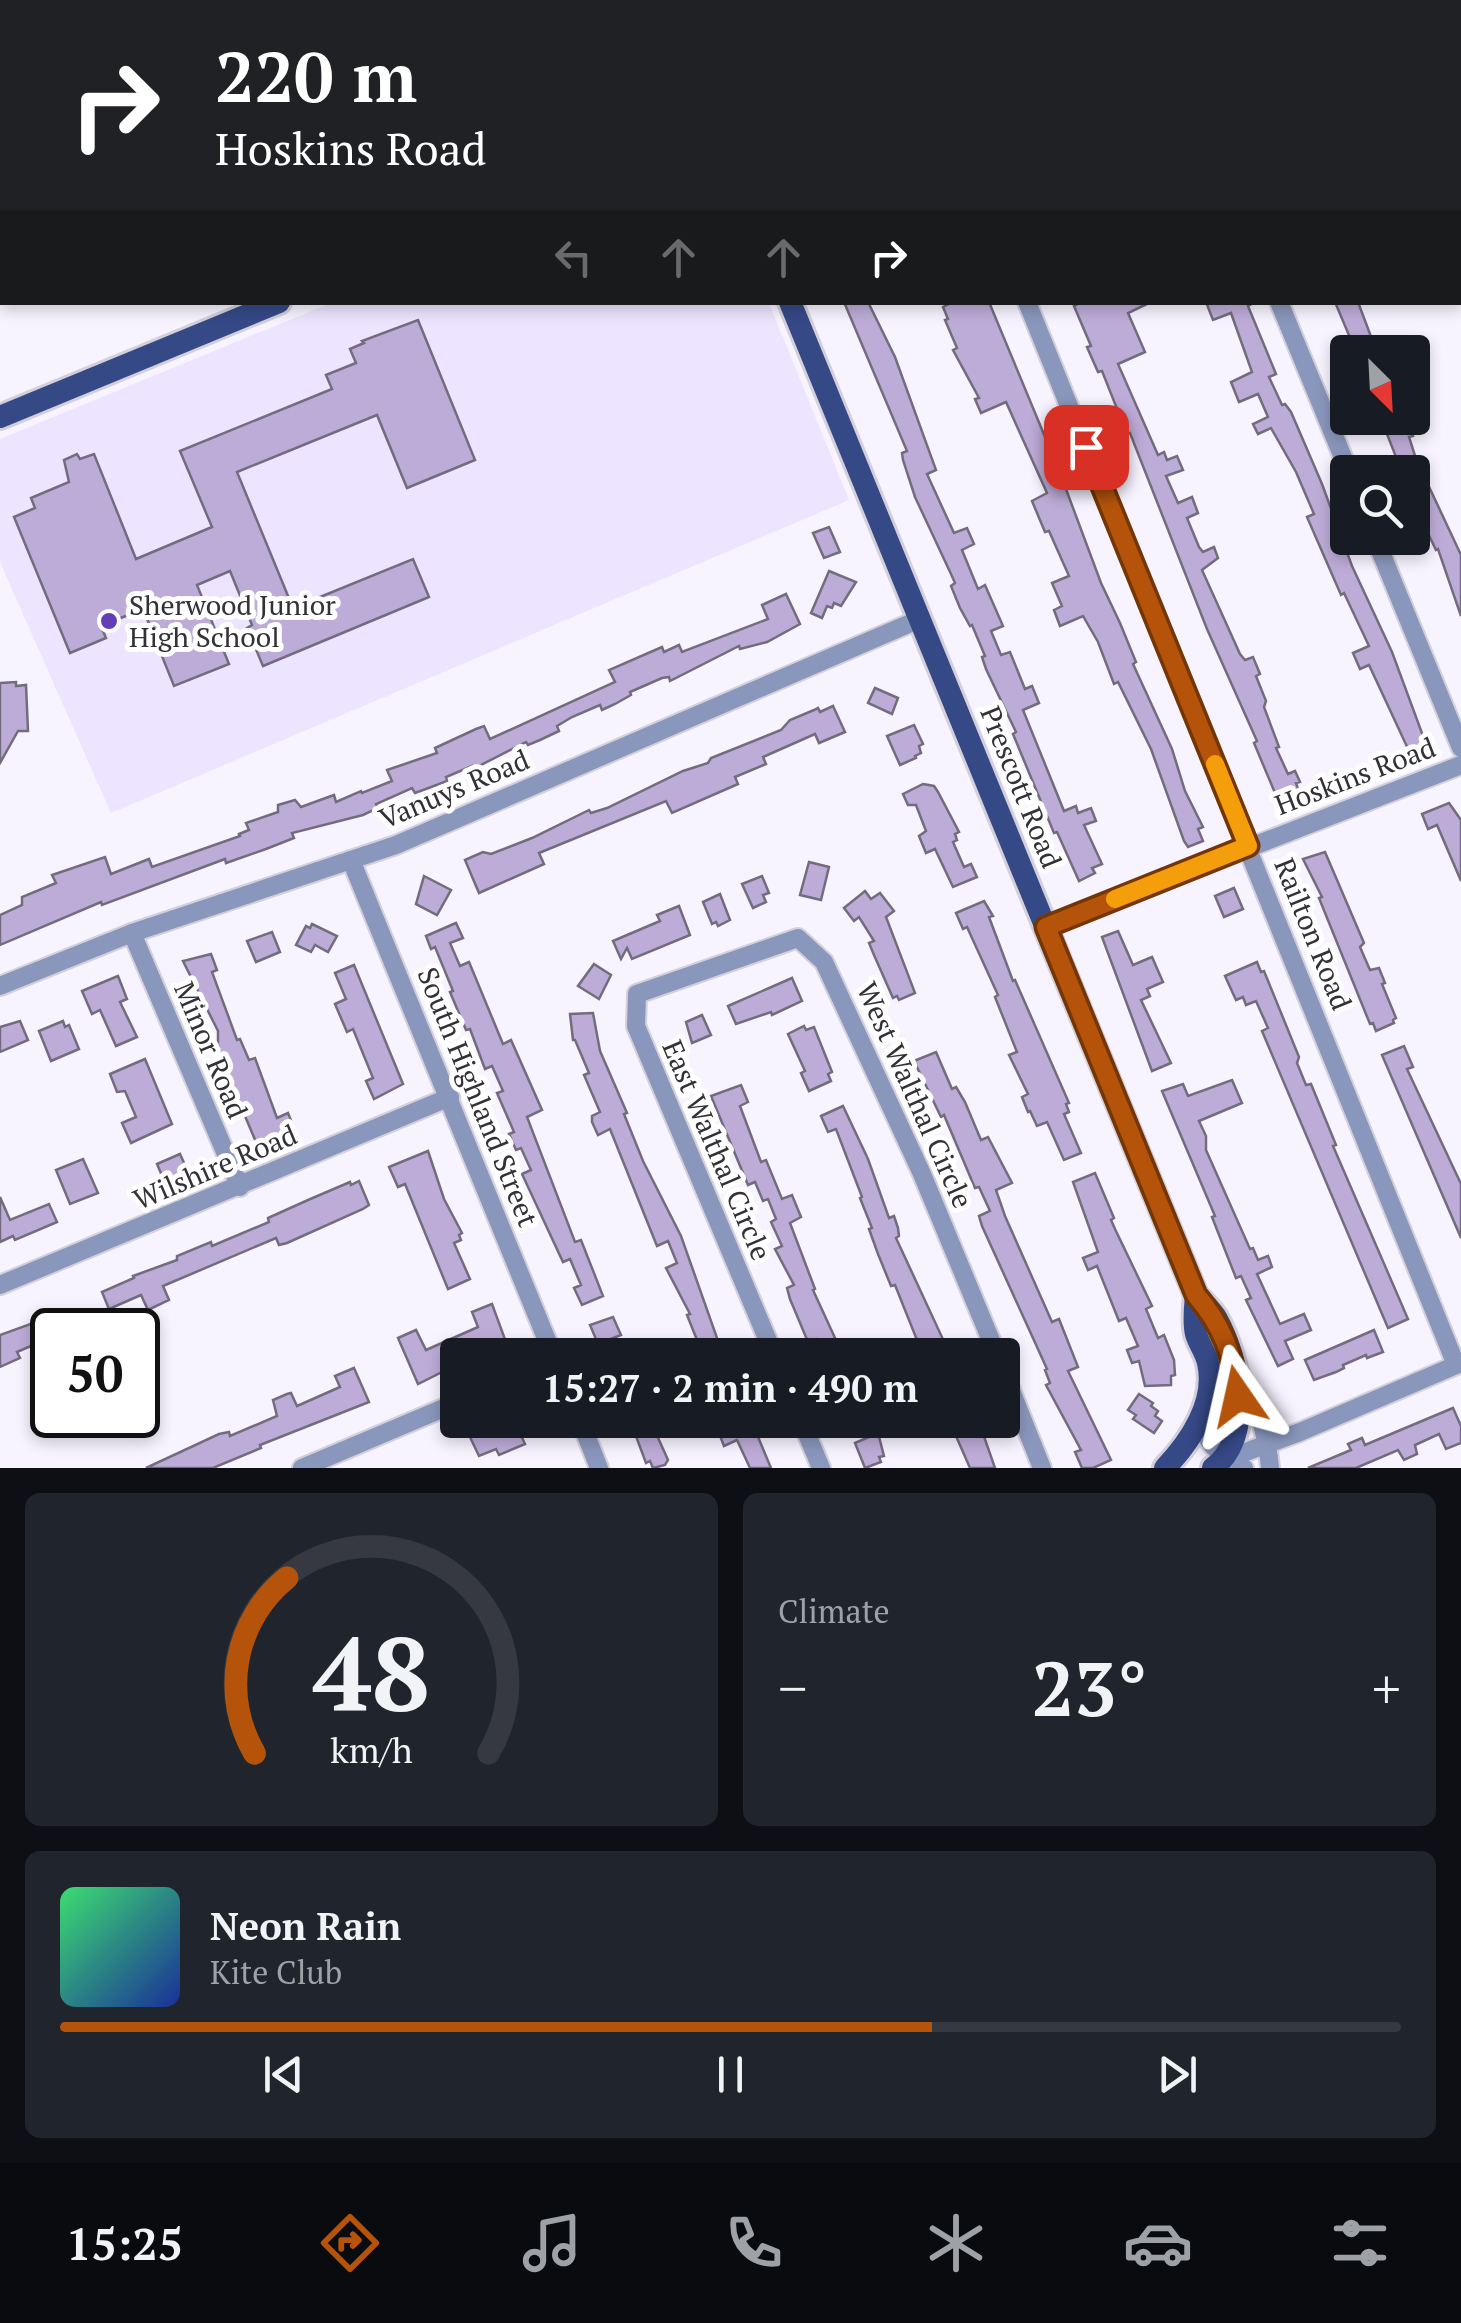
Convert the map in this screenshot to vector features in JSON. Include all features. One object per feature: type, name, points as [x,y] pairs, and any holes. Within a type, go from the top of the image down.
[{"type":"main road","points":[[0,418],[273,305]]},
{"type":"main road","name":"Prescott Road","points":[[791,305],[1196,1295],[1216,1318],[1235,1364],[1238,1421],[1227,1465]]},
{"type":"main road","name":"Prescott Road","points":[[1196,1295],[1195,1331],[1209,1364],[1199,1424]]},
{"type":"main road","points":[[1165,1468],[1190,1442],[1199,1424]]},
{"type":"street","name":"Railton Road","points":[[1029,305],[1458,1364]]},
{"type":"street","points":[[1280,305],[1341,455]]},
{"type":"street","points":[[1382,555],[1461,748]]},
{"type":"street","name":"Vanuys Road","points":[[0,986],[132,934],[396,845],[920,619]]},
{"type":"street","name":"Hoskins Road","points":[[1046,927],[1461,766]]},
{"type":"street","name":"South Highland Street","points":[[351,860],[546,1338]]},
{"type":"street","name":"Minor Road","points":[[132,934],[240,1187]]},
{"type":"street","name":"West Walthal Circle","points":[[725,961],[798,938],[824,962],[922,1174],[990,1338]]},
{"type":"street","name":"East Walthal Circle","points":[[725,961],[638,994],[636,1026],[767,1338]]},
{"type":"street","name":"Wilshire Road","points":[[0,1284],[450,1097]]},
{"type":"street","name":"Prescott Road","points":[[1235,1364],[1257,1404],[1270,1468]]},
{"type":"street","points":[[1199,1424],[1227,1465],[1458,1364]]},
{"type":"street","points":[[302,1468],[440,1410]]},
{"type":"street","points":[[1020,1413],[1042,1468]]},
{"type":"street","points":[[588,1438],[600,1468]]},
{"type":"street","points":[[808,1438],[821,1468]]},
{"type":"shaded area","points":[[326,305],[770,305],[849,500],[111,813],[0,562],[0,439]]},
{"type":"building","points":[[845,305],[869,305],[895,357],[936,470],[927,474],[954,533],[967,528],[974,544],[962,550],[978,589],[985,585],[1003,626],[991,631],[1001,655],[1010,652],[1025,689],[1032,686],[1039,703],[1023,710],[1064,811],[1076,806],[1078,813],[1091,808],[1096,821],[1084,825],[1102,864],[1092,868],[1095,873],[1079,881],[1057,832],[1054,833],[1013,734],[1016,732],[986,669],[982,657],[985,656],[951,586],[955,583],[915,497],[903,460],[902,453],[907,451]]},
{"type":"building","points":[[990,305],[1136,662],[1133,664],[1203,827],[1198,829],[1203,841],[1188,847],[1184,841],[1151,749],[1118,682],[1114,684],[1083,616],[1060,626],[1054,610],[1062,606],[1052,583],[1069,576],[1032,501],[1047,493],[1006,402],[981,413],[975,399],[979,398],[953,350],[957,348],[943,307]]},
{"type":"building","points":[[1145,305],[1128,313],[1145,352],[1118,364],[1158,455],[1164,452],[1167,460],[1177,456],[1183,470],[1166,476],[1178,503],[1192,497],[1198,513],[1187,518],[1199,547],[1203,552],[1214,547],[1218,558],[1202,570],[1240,654],[1245,660],[1253,657],[1266,701],[1264,707],[1279,747],[1276,748],[1288,774],[1295,771],[1303,803],[1286,810],[1278,792],[1275,793],[1130,433],[1127,434],[1102,371],[1098,372],[1087,347],[1091,346],[1074,306]]},
{"type":"building","points":[[1207,305],[1250,305],[1276,374],[1269,377],[1282,405],[1291,412],[1330,506],[1330,555],[1348,555],[1392,652],[1426,744],[1409,751],[1369,665],[1360,669],[1353,653],[1369,646],[1344,593],[1341,595],[1307,517],[1314,514],[1296,472],[1271,428],[1258,434],[1253,424],[1268,417],[1258,394],[1239,402],[1231,382],[1252,372],[1231,313],[1213,320]]},
{"type":"building","points":[[1336,305],[1359,305],[1370,335],[1349,335]]},
{"type":"building","points":[[418,320],[475,460],[407,488],[377,415],[237,472],[293,608],[413,559],[429,597],[263,666],[247,628],[252,625],[230,571],[197,585],[229,664],[174,686],[143,609],[101,626],[106,638],[70,653],[14,517],[35,508],[31,498],[69,482],[64,460],[77,454],[80,459],[94,454],[136,559],[212,527],[180,451],[332,389],[326,375],[356,363],[350,349]]},
{"type":"building","points":[[1387,435],[1413,435],[1409,437],[1415,455],[1395,455]]},
{"type":"building","points":[[1430,489],[1461,555],[1461,616],[1438,549],[1430,538]]},
{"type":"building","points":[[829,527],[840,552],[824,558],[813,533]]},
{"type":"building","points":[[829,571],[856,582],[841,606],[827,606],[822,618],[811,613]]},
{"type":"building","points":[[786,594],[800,624],[767,642],[740,649],[739,646],[670,681],[669,677],[662,678],[602,710],[600,705],[572,717],[557,726],[559,731],[540,740],[528,745],[526,742],[434,786],[415,793],[412,788],[376,804],[378,808],[363,815],[292,833],[294,838],[266,849],[226,863],[225,859],[102,905],[101,902],[0,945],[0,915],[22,905],[22,897],[56,883],[52,875],[105,857],[111,874],[149,859],[152,867],[240,836],[249,830],[246,823],[278,812],[278,805],[295,800],[301,807],[334,795],[336,802],[362,793],[392,781],[387,770],[437,753],[435,748],[476,729],[484,726],[490,739],[615,682],[609,670],[662,647],[664,652],[679,645],[682,652],[768,619],[762,605]]},
{"type":"building","points":[[16,682],[16,686],[26,685],[28,731],[18,731],[0,763],[0,683]]},
{"type":"building","points":[[875,688],[898,698],[892,714],[868,703]]},
{"type":"building","points":[[833,706],[845,732],[819,743],[815,734],[763,757],[766,764],[735,777],[738,784],[672,813],[666,801],[539,853],[544,864],[479,893],[465,860],[532,838],[589,810],[591,813],[607,808],[708,763],[711,758],[781,730],[790,720]]},
{"type":"building","points":[[914,725],[923,744],[919,746],[921,753],[900,765],[887,736]]},
{"type":"building","points":[[923,784],[934,786],[938,792],[959,832],[953,842],[964,867],[971,864],[977,877],[953,887],[935,849],[926,853],[919,836],[926,831],[916,805],[908,805],[903,794]]},
{"type":"building","points":[[1449,803],[1461,820],[1461,881],[1437,825],[1428,829],[1422,814]]},
{"type":"building","points":[[1325,852],[1364,943],[1360,947],[1370,970],[1379,968],[1396,1018],[1394,1023],[1376,1031],[1303,859]]},
{"type":"building","points":[[809,862],[829,867],[821,900],[800,895]]},
{"type":"building","points":[[424,876],[451,890],[437,915],[416,904]]},
{"type":"building","points":[[762,876],[769,893],[763,895],[766,902],[753,908],[742,884]]},
{"type":"building","points":[[1234,888],[1243,909],[1224,917],[1215,896]]},
{"type":"building","points":[[865,891],[871,899],[880,893],[894,911],[886,917],[915,993],[899,1000],[897,996],[893,998],[874,955],[869,943],[874,941],[859,917],[854,921],[844,908]]},
{"type":"building","points":[[720,894],[730,920],[718,926],[716,922],[712,924],[703,902]]},
{"type":"building","points":[[984,901],[993,916],[989,917],[1013,981],[1069,1103],[1069,1112],[1064,1114],[1081,1153],[1064,1160],[1047,1122],[1037,1126],[1028,1112],[1022,1097],[1028,1094],[1009,1055],[1017,1052],[995,997],[998,995],[967,927],[963,929],[956,913]]},
{"type":"building","points":[[679,906],[690,935],[632,959],[627,948],[621,959],[613,941],[660,921],[657,915]]},
{"type":"building","points":[[456,923],[463,938],[450,943],[460,966],[469,962],[503,1044],[511,1040],[542,1110],[527,1117],[575,1242],[581,1240],[603,1296],[582,1305],[574,1288],[581,1285],[570,1259],[563,1262],[522,1174],[531,1170],[509,1134],[514,1132],[497,1093],[503,1091],[492,1066],[485,1069],[450,992],[453,991],[435,947],[431,949],[426,936]]},
{"type":"building","points":[[312,924],[337,936],[328,952],[315,945],[311,952],[296,945],[306,926],[310,928]]},
{"type":"building","points":[[1118,931],[1133,965],[1152,957],[1163,982],[1147,989],[1150,996],[1141,1000],[1171,1063],[1152,1071],[1102,937]]},
{"type":"building","points":[[272,932],[280,952],[256,962],[247,941]]},
{"type":"building","points":[[211,954],[217,970],[212,972],[237,1040],[240,1039],[249,1060],[255,1058],[277,1118],[288,1113],[296,1133],[269,1150],[267,1145],[259,1149],[225,1069],[218,1048],[218,1031],[183,961]]},
{"type":"building","points":[[1257,962],[1408,1319],[1388,1328],[1262,1031],[1268,1028],[1256,1001],[1246,1005],[1243,997],[1236,1000],[1225,976]]},
{"type":"building","points":[[594,964],[611,975],[599,999],[578,986]]},
{"type":"building","points":[[354,965],[403,1084],[374,1099],[366,1081],[373,1078],[353,1029],[347,1032],[335,1004],[346,999],[335,973]]},
{"type":"building","points":[[118,976],[127,999],[120,1002],[137,1037],[116,1046],[100,1010],[92,1014],[82,991]]},
{"type":"building","points":[[792,978],[802,1001],[772,1015],[771,1012],[736,1024],[728,1006]]},
{"type":"building","points":[[593,1013],[600,1051],[627,1113],[624,1114],[681,1236],[717,1338],[696,1338],[687,1315],[690,1314],[666,1268],[677,1263],[668,1241],[657,1246],[610,1129],[598,1135],[592,1122],[592,1116],[600,1112],[584,1075],[589,1073],[573,1040],[570,1014]]},
{"type":"building","points":[[702,1015],[711,1035],[692,1043],[686,1022]]},
{"type":"building","points":[[20,1021],[28,1040],[0,1052],[0,1027]]},
{"type":"building","points":[[63,1021],[65,1027],[69,1025],[79,1049],[51,1061],[39,1031]]},
{"type":"building","points":[[804,1026],[806,1030],[814,1027],[832,1072],[828,1074],[831,1081],[809,1091],[801,1073],[805,1071],[788,1034]]},
{"type":"building","points":[[1404,1046],[1413,1067],[1407,1069],[1461,1184],[1461,1238],[1382,1055]]},
{"type":"building","points":[[936,1052],[952,1089],[956,1087],[965,1102],[981,1140],[988,1137],[1012,1183],[996,1190],[1005,1216],[1052,1322],[1059,1319],[1078,1367],[1068,1371],[1111,1460],[1093,1468],[1082,1468],[1075,1452],[1081,1450],[1046,1385],[1050,1383],[1047,1369],[982,1226],[979,1216],[990,1211],[914,1061]]},
{"type":"building","points":[[145,1059],[172,1124],[131,1143],[122,1123],[136,1117],[125,1091],[117,1092],[110,1074]]},
{"type":"building","points":[[1232,1080],[1242,1103],[1199,1121],[1206,1136],[1206,1150],[1250,1249],[1253,1248],[1258,1260],[1268,1256],[1272,1267],[1257,1274],[1280,1324],[1304,1314],[1311,1330],[1285,1341],[1293,1359],[1278,1366],[1246,1300],[1251,1298],[1241,1276],[1236,1278],[1212,1217],[1215,1216],[1162,1091],[1183,1084],[1188,1096]]},
{"type":"building","points":[[741,1085],[748,1102],[740,1106],[761,1162],[766,1160],[782,1199],[792,1195],[801,1217],[790,1223],[835,1338],[806,1338],[787,1288],[794,1285],[775,1249],[782,1246],[771,1222],[776,1219],[755,1182],[748,1185],[711,1096]]},
{"type":"building","points":[[843,1106],[889,1218],[894,1216],[899,1236],[896,1238],[942,1338],[916,1338],[878,1254],[836,1129],[828,1132],[821,1116]]},
{"type":"building","points":[[428,1151],[444,1199],[462,1233],[461,1240],[454,1243],[470,1279],[448,1289],[405,1184],[398,1187],[389,1167]]},
{"type":"building","points":[[180,1154],[194,1185],[170,1195],[157,1164]]},
{"type":"building","points":[[83,1159],[98,1193],[70,1204],[56,1170]]},
{"type":"building","points":[[1095,1173],[1114,1218],[1111,1220],[1152,1306],[1146,1309],[1158,1338],[1164,1335],[1174,1360],[1171,1385],[1145,1386],[1139,1361],[1132,1363],[1127,1350],[1138,1346],[1126,1318],[1119,1321],[1097,1266],[1088,1270],[1083,1258],[1098,1252],[1073,1182]]},
{"type":"building","points":[[359,1181],[369,1205],[287,1243],[279,1245],[276,1238],[163,1286],[169,1300],[152,1308],[147,1308],[141,1295],[109,1308],[102,1292],[133,1276],[269,1222],[268,1218],[350,1182],[351,1185]]},
{"type":"building","points":[[0,1197],[10,1220],[49,1204],[57,1222],[15,1240],[13,1236],[0,1242]]},
{"type":"building","points":[[492,1304],[505,1338],[453,1338],[478,1327],[472,1312]]},
{"type":"building","points":[[613,1317],[621,1335],[595,1338],[590,1325]]},
{"type":"building","points":[[30,1324],[30,1346],[17,1352],[20,1358],[0,1367],[0,1335]]},
{"type":"building","points":[[416,1330],[426,1350],[440,1344],[440,1373],[418,1384],[398,1338]]},
{"type":"building","points":[[1374,1330],[1383,1352],[1367,1358],[1366,1355],[1314,1380],[1305,1360]]},
{"type":"building","points":[[354,1368],[369,1402],[213,1468],[146,1468],[219,1434],[229,1432],[230,1436],[277,1416],[273,1400],[287,1394],[291,1393],[297,1406],[340,1387],[335,1376]]},
{"type":"building","points":[[1139,1394],[1153,1403],[1151,1406],[1158,1411],[1155,1416],[1162,1421],[1154,1433],[1133,1419],[1136,1415],[1128,1410]]},
{"type":"building","points":[[1453,1408],[1461,1426],[1461,1443],[1446,1449],[1439,1434],[1415,1445],[1417,1454],[1404,1460],[1398,1450],[1356,1468],[1308,1468],[1351,1450],[1348,1444],[1362,1438],[1365,1445]]},
{"type":"building","points":[[470,1438],[522,1438],[525,1444],[499,1455],[496,1449],[479,1456]]},
{"type":"building","points":[[637,1438],[658,1438],[668,1460],[653,1468],[650,1461],[646,1463]]},
{"type":"building","points":[[721,1438],[758,1438],[771,1468],[750,1468],[737,1440],[724,1446]]},
{"type":"building","points":[[879,1438],[884,1456],[879,1457],[881,1462],[865,1468],[855,1443]]},
{"type":"building","points":[[957,1438],[985,1438],[995,1468],[970,1468]]},
{"type":"slow traffic","points":[[1115,899],[1248,846],[1215,764]]},
{"type":"place","name":"Sherwood Junior High School","points":[[109,621]]},
{"type":"route","points":[[1086,447],[1248,846],[1046,927],[1196,1295],[1216,1318],[1235,1364],[1238,1396]]}]
